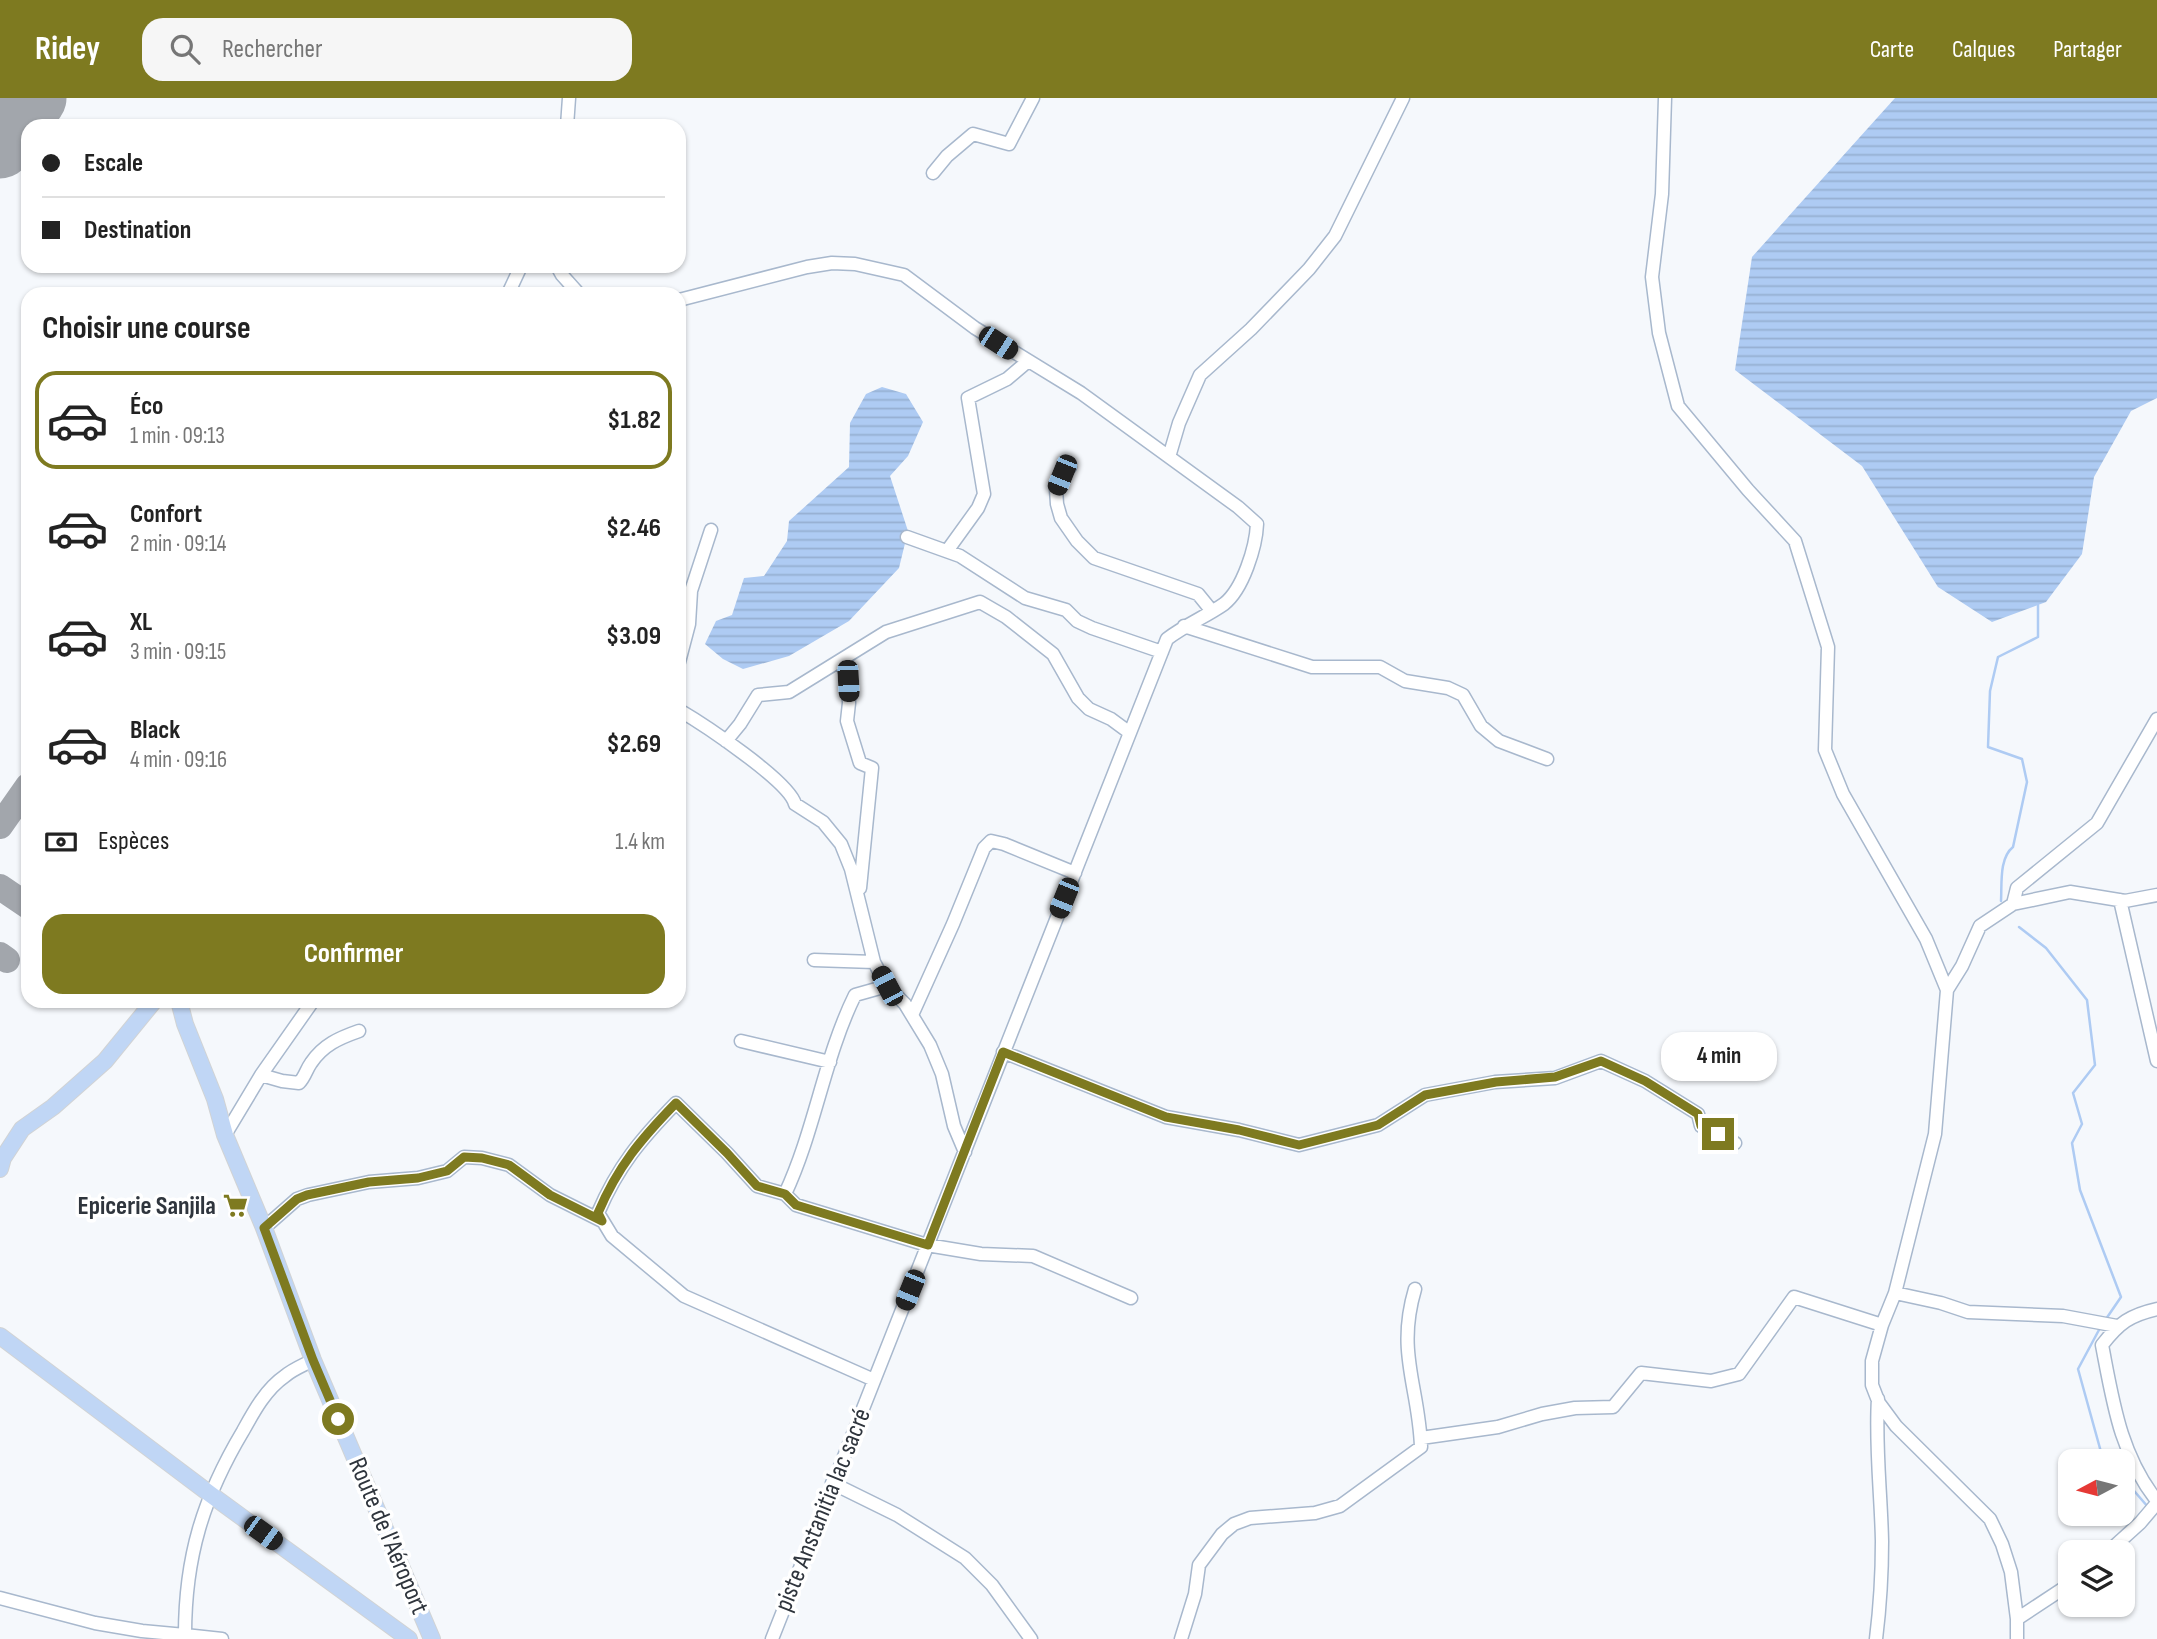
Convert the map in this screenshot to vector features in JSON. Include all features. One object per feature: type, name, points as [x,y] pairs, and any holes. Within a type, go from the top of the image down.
[{"type":"main road","points":[[0,1169],[3,1158],[22,1129],[53,1107],[105,1061],[147,1008]]},
{"type":"main road","name":"Route de l'Aéroport","points":[[181,1008],[215,1099],[225,1135],[264,1228],[313,1360],[432,1639]]},
{"type":"main road","name":"Route de l'Aéroport","points":[[0,1336],[409,1639]]},
{"type":"street","points":[[568,119],[569,98]]},
{"type":"street","points":[[933,173],[947,156],[973,134],[1009,144],[1033,98]]},
{"type":"street","points":[[686,298],[832,263],[855,264],[904,275],[975,328],[1081,393],[1170,457],[1179,423],[1200,375],[1251,329],[1309,269],[1335,236],[1403,98]]},
{"type":"street","points":[[1665,98],[1662,194],[1652,278],[1659,333],[1678,405],[1748,490],[1795,541],[1828,647],[1825,750],[1843,794],[1926,939],[1947,990],[1935,1133],[1895,1293],[1872,1361],[1872,1385],[1896,1426],[1990,1519],[2011,1572],[2017,1639]]},
{"type":"street","points":[[561,273],[573,287]]},
{"type":"street","points":[[947,551],[978,508],[984,494],[968,398],[1007,379],[1027,362]]},
{"type":"street","name":"piste Anstanitia lac sacré","points":[[772,1639],[1167,639],[1184,626],[1224,604],[1235,592],[1256,541],[1256,524],[1238,507],[1170,457]]},
{"type":"street","points":[[1070,467],[1062,475],[1056,489],[1057,504],[1061,518],[1077,541],[1094,558],[1198,594],[1211,610]]},
{"type":"street","points":[[686,635],[691,591],[711,530]]},
{"type":"street","points":[[907,537],[960,556],[1025,598],[1066,610],[1077,621],[1092,628],[1162,652]]},
{"type":"street","points":[[726,741],[758,695],[789,692],[886,632],[980,602],[1006,617],[1053,654],[1072,690],[1088,709],[1111,719],[1130,733]]},
{"type":"street","points":[[1184,626],[1312,667],[1380,667],[1405,681],[1448,688],[1463,695],[1481,726],[1499,741],[1547,760]]},
{"type":"street","points":[[842,660],[848,681],[847,721],[854,748],[860,763],[872,768],[858,899]]},
{"type":"street","points":[[686,714],[713,730],[782,784],[792,795],[795,804],[824,822],[841,844],[874,962],[887,986],[905,1004],[930,1045],[942,1074],[954,1126],[965,1152]]},
{"type":"street","points":[[2013,904],[2017,888],[2097,823],[2157,719]]},
{"type":"street","points":[[912,1015],[984,848],[991,841],[1074,873]]},
{"type":"street","points":[[1947,990],[1962,966],[1980,926],[2013,904],[2070,892],[2120,900],[2157,895]]},
{"type":"street","points":[[2120,900],[2157,1060]]},
{"type":"street","points":[[814,960],[874,962]]},
{"type":"street","points":[[785,1194],[855,995],[887,986]]},
{"type":"street","points":[[225,1135],[261,1075],[308,1008]]},
{"type":"street","points":[[261,1075],[299,1083],[319,1051],[338,1038],[359,1031]]},
{"type":"street","points":[[741,1041],[830,1062]]},
{"type":"street","points":[[1003,1052],[1166,1117],[1239,1130],[1299,1145],[1378,1125],[1425,1095],[1496,1082],[1555,1077],[1601,1061],[1645,1081],[1698,1114],[1701,1126],[1735,1143]]},
{"type":"street","points":[[874,1380],[684,1296],[612,1236],[598,1213],[611,1182],[640,1140],[676,1103],[757,1186],[785,1194],[796,1205],[928,1245],[982,1254],[1033,1256],[1131,1298]]},
{"type":"street","points":[[264,1228],[297,1199],[307,1195],[369,1182],[418,1178],[447,1171],[464,1157],[482,1158],[509,1165],[550,1195],[602,1221]]},
{"type":"street","points":[[1181,1639],[1195,1594],[1199,1565],[1222,1534],[1234,1524],[1250,1518],[1315,1513],[1340,1506],[1421,1447],[1420,1420],[1406,1347],[1406,1327],[1415,1289]]},
{"type":"street","points":[[1895,1293],[1968,1312],[2063,1316],[2117,1326]]},
{"type":"street","points":[[1421,1438],[1498,1427],[1575,1408],[1613,1406],[1641,1373],[1711,1381],[1739,1374],[1794,1297],[1882,1325]]},
{"type":"street","points":[[2121,1540],[2157,1502],[2141,1482],[2116,1419],[2102,1345],[2117,1326],[2157,1308]]},
{"type":"street","points":[[185,1637],[192,1550],[210,1494],[229,1454],[270,1390],[285,1375],[313,1360]]},
{"type":"street","points":[[1875,1639],[1880,1606],[1882,1542],[1876,1421],[1878,1399]]},
{"type":"street","points":[[832,1483],[897,1515],[965,1558],[992,1585],[1031,1639]]},
{"type":"street","points":[[2017,1619],[2058,1592]]},
{"type":"street","points":[[0,1598],[95,1623],[185,1637],[222,1639]]},
{"type":"water","points":[[1895,98],[2157,98],[2157,398],[2131,411],[2094,477],[2082,554],[2046,602],[1992,622],[1938,587],[1862,466],[1735,370],[1752,257]]},
{"type":"water","points":[[882,387],[906,394],[923,422],[908,456],[890,476],[908,531],[899,568],[849,621],[789,656],[743,669],[723,659],[705,644],[716,621],[732,615],[744,578],[764,576],[787,541],[789,521],[849,467],[850,423],[866,394]]},
{"type":"waterway","points":[[2001,901],[2003,864],[2013,847],[2027,782],[2022,759],[1988,747],[1990,691],[1998,657],[2038,637],[2038,605]]},
{"type":"waterway","points":[[2019,927],[2046,948],[2087,1000],[2095,1065],[2073,1093],[2082,1124],[2072,1143],[2080,1190],[2121,1297],[2106,1319]]},
{"type":"waterway","points":[[2100,1328],[2078,1369],[2100,1449]]},
{"type":"waterway","points":[[2135,1492],[2148,1507]]},
{"type":"taxiway","points":[[0,826],[21,796]]},
{"type":"taxiway","points":[[0,887],[21,901]]},
{"type":"taxiway","points":[[0,955],[7,960]]},
{"type":"runway","points":[[0,146],[34,98]]},
{"type":"place","name":"Epicerie Sanjila","points":[[236,1206]]},
{"type":"route","points":[[338,1419],[264,1228],[297,1199],[307,1195],[369,1182],[418,1178],[447,1171],[464,1157],[482,1158],[509,1165],[550,1195],[602,1221],[598,1213],[611,1182],[640,1140],[676,1103],[757,1186],[785,1194],[796,1205],[842,1221],[928,1245],[1003,1052],[1166,1117],[1239,1130],[1299,1145],[1378,1125],[1425,1095],[1496,1082],[1555,1077],[1601,1061],[1645,1081],[1698,1114],[1701,1126],[1718,1134]]}]
